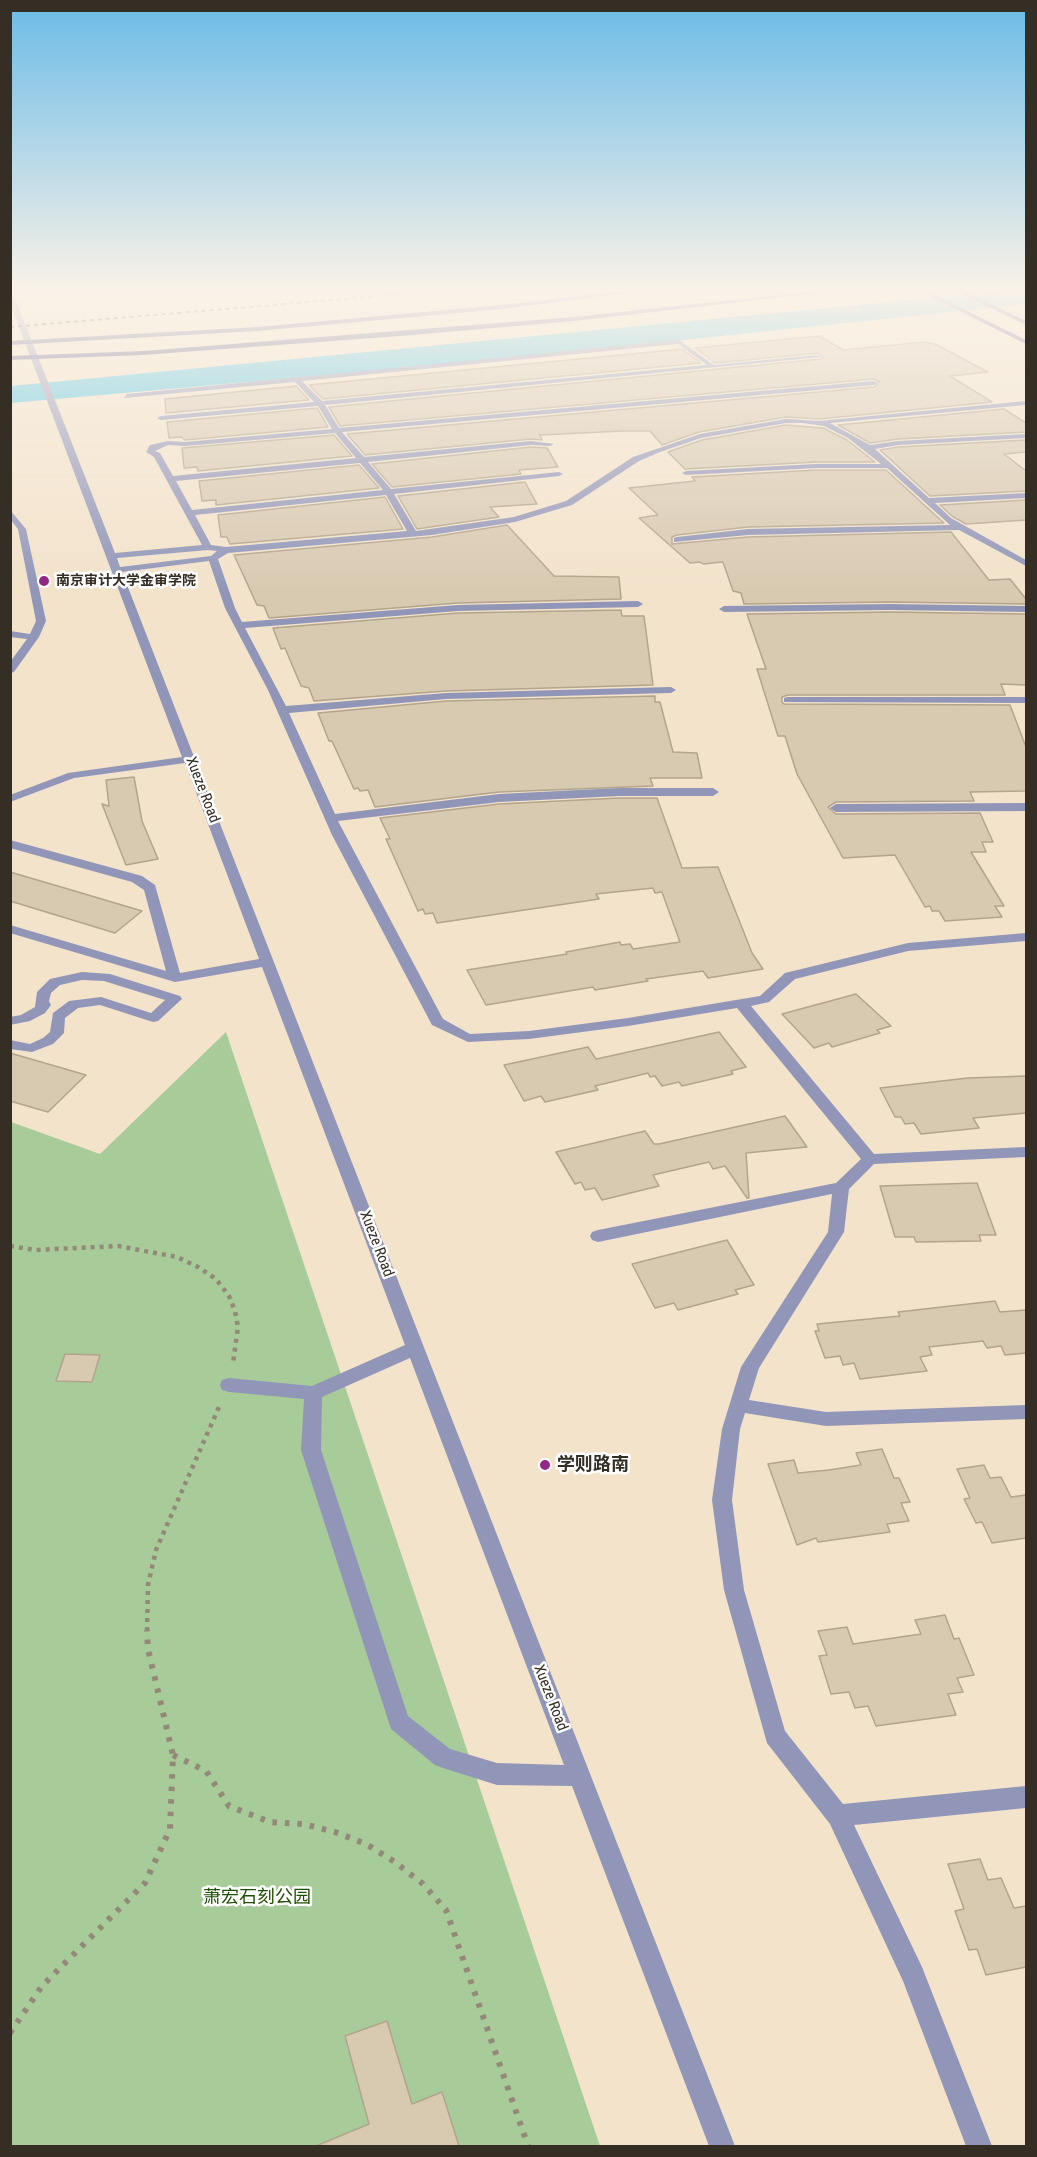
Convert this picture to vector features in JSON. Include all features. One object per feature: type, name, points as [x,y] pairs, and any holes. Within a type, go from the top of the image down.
[{"type":"street","name":"Xueze Road","points":[[49,390],[723,2146]]},
{"type":"street","points":[[127,396],[190,390]]},
{"type":"street","points":[[306,390],[320,404],[337,431],[389,492],[413,534]]},
{"type":"street","points":[[161,418],[452,390]]},
{"type":"street","points":[[809,390],[185,444],[168,443],[153,447],[150,452],[157,455],[210,553],[230,608],[282,711],[331,818],[437,1022],[468,1038],[529,1035],[606,1025],[764,999],[790,976],[908,947],[1026,937]]},
{"type":"street","points":[[115,563],[226,550],[413,534],[472,526],[554,509],[569,503],[646,455],[700,436],[786,421],[812,422],[1026,403]]},
{"type":"street","points":[[812,422],[832,426],[869,448],[948,520],[1026,563]]},
{"type":"street","points":[[869,448],[898,443],[1026,436]]},
{"type":"street","points":[[170,479],[531,443],[550,444]]},
{"type":"street","points":[[686,473],[816,466],[888,466]]},
{"type":"street","points":[[189,513],[559,474]]},
{"type":"street","points":[[927,501],[1026,495]]},
{"type":"street","points":[[10,512],[22,529],[41,621],[34,636],[10,670]]},
{"type":"street","points":[[677,540],[748,532],[962,527]]},
{"type":"street","points":[[115,563],[210,553]]},
{"type":"street","points":[[239,625],[381,612],[638,604]]},
{"type":"street","points":[[724,609],[890,607],[1026,609]]},
{"type":"street","points":[[10,634],[34,636]]},
{"type":"street","points":[[282,711],[446,696],[671,690]]},
{"type":"street","points":[[788,700],[1026,700]]},
{"type":"street","points":[[10,799],[72,775],[190,759]]},
{"type":"street","points":[[331,818],[499,798],[619,792],[713,792]]},
{"type":"street","points":[[836,808],[1026,807]]},
{"type":"street","points":[[10,844],[138,879],[150,888],[175,978]]},
{"type":"street","points":[[10,929],[175,978],[268,962]]},
{"type":"street","points":[[10,1020],[25,1018],[40,1010],[44,1005],[42,1001],[44,992],[55,982],[82,976],[105,977],[175,999],[153,1018],[101,1001],[83,1001],[61,1011],[56,1022],[59,1027],[57,1033],[48,1041],[32,1048],[10,1044]]},
{"type":"street","points":[[741,1003],[870,1160]]},
{"type":"street","points":[[598,1236],[842,1187],[870,1160],[1026,1152]]},
{"type":"street","points":[[842,1187],[836,1232],[750,1367],[731,1429],[722,1500],[734,1590],[775,1736],[838,1816],[913,1976],[980,2146]]},
{"type":"street","points":[[229,1385],[313,1393],[416,1348]]},
{"type":"street","points":[[313,1393],[311,1450],[399,1722],[443,1758],[497,1774],[580,1776]]},
{"type":"street","points":[[738,1405],[826,1419],[1026,1412]]},
{"type":"street","points":[[838,1816],[1026,1797]]},
{"type":"path","points":[[10,1246],[35,1250],[118,1246],[177,1257],[216,1279],[229,1296],[238,1327],[229,1385],[156,1550],[148,1585],[146,1617],[148,1649],[173,1755],[170,1829],[145,1883],[42,1986],[10,2033]]},
{"type":"path","points":[[173,1755],[206,1771],[229,1806],[270,1822],[303,1824],[335,1832],[366,1844],[395,1862],[446,1910],[528,2146]]},
{"type":"green space","name":"萧宏石刻公园","points":[[226,1032],[600,2146],[11,2146],[11,1122],[100,1154]]},
{"type":"water","points":[[11,390],[162,390],[11,403]]},
{"type":"building","points":[[259,390],[299,390],[309,400],[166,413],[165,399]]},
{"type":"building","points":[[314,390],[421,390],[323,399]]},
{"type":"building","points":[[507,390],[753,390],[340,426],[329,407]]},
{"type":"building","points":[[844,390],[972,390],[992,402],[819,419],[786,417],[699,432],[662,445],[650,431],[623,431],[540,435],[542,440],[531,439],[365,455],[347,434]]},
{"type":"building","points":[[317,408],[328,427],[185,440],[181,437],[169,438],[167,422]]},
{"type":"building","points":[[1004,409],[1026,423],[1026,432],[898,439],[870,443],[838,425]]},
{"type":"building","points":[[786,425],[823,428],[847,440],[875,462],[816,462],[685,469],[668,452],[702,440]]},
{"type":"building","points":[[334,435],[352,456],[198,471],[197,467],[184,468],[182,448]]},
{"type":"building","points":[[1026,440],[1026,452],[1004,454],[1026,471],[1026,491],[930,496],[880,450],[898,447]]},
{"type":"building","points":[[531,447],[547,448],[558,467],[519,470],[521,474],[392,487],[372,464]]},
{"type":"building","points":[[359,465],[379,488],[216,505],[216,500],[202,501],[199,481]]},
{"type":"building","points":[[816,470],[886,470],[944,523],[748,527],[677,535],[672,537],[672,544],[748,537],[951,532],[989,580],[1010,579],[1026,599],[1026,604],[890,602],[744,604],[741,593],[733,591],[723,562],[690,563],[639,518],[658,515],[629,488],[695,481],[692,477]]},
{"type":"building","points":[[525,482],[537,504],[490,507],[499,517],[417,529],[398,496]]},
{"type":"building","points":[[385,497],[403,529],[230,544],[227,537],[221,537],[218,515]]},
{"type":"building","points":[[1026,500],[1026,520],[966,524],[952,516],[940,505]]},
{"type":"building","points":[[507,525],[554,576],[619,577],[621,599],[458,603],[269,618],[264,606],[257,605],[234,555],[432,537]]},
{"type":"building","points":[[621,610],[622,616],[644,616],[653,685],[446,691],[314,701],[309,688],[301,686],[285,648],[281,649],[273,628],[458,613]]},
{"type":"building","points":[[890,612],[1026,614],[1026,685],[1001,684],[1005,695],[788,695],[782,697],[782,702],[784,704],[1010,705],[1026,747],[1026,791],[970,792],[974,801],[836,802],[828,807],[836,814],[980,813],[993,842],[982,842],[986,852],[971,852],[1004,906],[995,906],[1002,917],[945,921],[939,911],[932,911],[930,906],[925,907],[895,855],[843,858],[797,774],[785,736],[778,736],[757,669],[766,669],[747,614]]},
{"type":"building","points":[[655,696],[655,702],[660,702],[673,752],[697,753],[702,778],[650,778],[653,786],[499,792],[375,807],[368,790],[354,789],[332,741],[329,741],[318,713],[446,701]]},
{"type":"building","points":[[134,777],[142,821],[158,859],[126,865],[102,804],[109,806],[106,780]]},
{"type":"building","points":[[657,798],[682,868],[718,867],[752,953],[763,969],[708,978],[703,971],[646,979],[648,981],[595,990],[593,987],[486,1005],[467,970],[567,954],[566,952],[620,942],[621,945],[630,944],[633,949],[680,942],[662,892],[655,893],[653,888],[596,894],[599,899],[437,923],[433,913],[425,914],[423,909],[418,911],[386,839],[390,839],[380,818],[499,804]]},
{"type":"building","points":[[10,872],[142,911],[115,933],[10,901]]},
{"type":"building","points":[[856,994],[891,1026],[877,1030],[880,1033],[832,1047],[829,1043],[814,1048],[782,1014]]},
{"type":"building","points":[[719,1032],[746,1067],[731,1071],[733,1074],[682,1086],[679,1082],[662,1086],[655,1076],[650,1077],[648,1073],[595,1086],[598,1090],[545,1102],[541,1096],[524,1101],[504,1065],[588,1047],[596,1059]]},
{"type":"building","points":[[10,1053],[86,1075],[48,1112],[10,1101]]},
{"type":"building","points":[[1026,1076],[1026,1113],[973,1118],[979,1128],[921,1134],[914,1123],[905,1124],[901,1117],[895,1117],[880,1088],[968,1078]]},
{"type":"building","points":[[785,1116],[807,1147],[746,1153],[749,1198],[725,1166],[713,1169],[709,1162],[653,1175],[659,1186],[602,1200],[595,1188],[585,1190],[581,1182],[575,1184],[556,1152],[645,1131],[654,1144],[659,1144]]},
{"type":"building","points":[[977,1183],[996,1235],[979,1235],[981,1241],[916,1242],[914,1237],[895,1237],[880,1186]]},
{"type":"building","points":[[727,1240],[754,1285],[735,1290],[738,1294],[678,1310],[674,1303],[655,1308],[632,1264]]},
{"type":"building","points":[[995,1301],[1000,1312],[1026,1310],[1026,1353],[1005,1355],[1001,1346],[987,1348],[983,1341],[929,1347],[932,1355],[920,1357],[927,1371],[860,1379],[854,1363],[843,1365],[840,1356],[825,1358],[815,1331],[819,1331],[817,1324],[900,1316],[898,1312]]},
{"type":"building","points":[[65,1354],[100,1355],[92,1382],[56,1381]]},
{"type":"building","points":[[882,1449],[894,1478],[899,1478],[910,1502],[901,1503],[909,1521],[887,1524],[890,1532],[818,1542],[816,1538],[797,1545],[768,1464],[794,1460],[798,1473],[829,1470],[861,1465],[856,1453]]},
{"type":"building","points":[[984,1465],[990,1478],[1001,1477],[1011,1497],[1026,1495],[1026,1538],[992,1543],[982,1522],[976,1523],[964,1499],[970,1498],[957,1469]]},
{"type":"building","points":[[945,1615],[954,1639],[959,1638],[974,1675],[957,1678],[963,1692],[948,1694],[956,1715],[876,1726],[868,1706],[855,1708],[849,1692],[831,1694],[819,1656],[827,1655],[818,1631],[847,1627],[853,1644],[921,1634],[915,1620]]},
{"type":"building","points":[[980,1859],[988,1880],[1001,1878],[1014,1908],[1026,1906],[1026,1967],[986,1975],[977,1949],[969,1950],[955,1911],[964,1909],[948,1864]]},
{"type":"building","points":[[387,2021],[412,2104],[442,2092],[459,2146],[316,2146],[369,2124],[345,2036]]},
{"type":"place","name":"南京审计大学金审学院","points":[[44,581]]},
{"type":"place","name":"学则路南","points":[[545,1465]]}]
